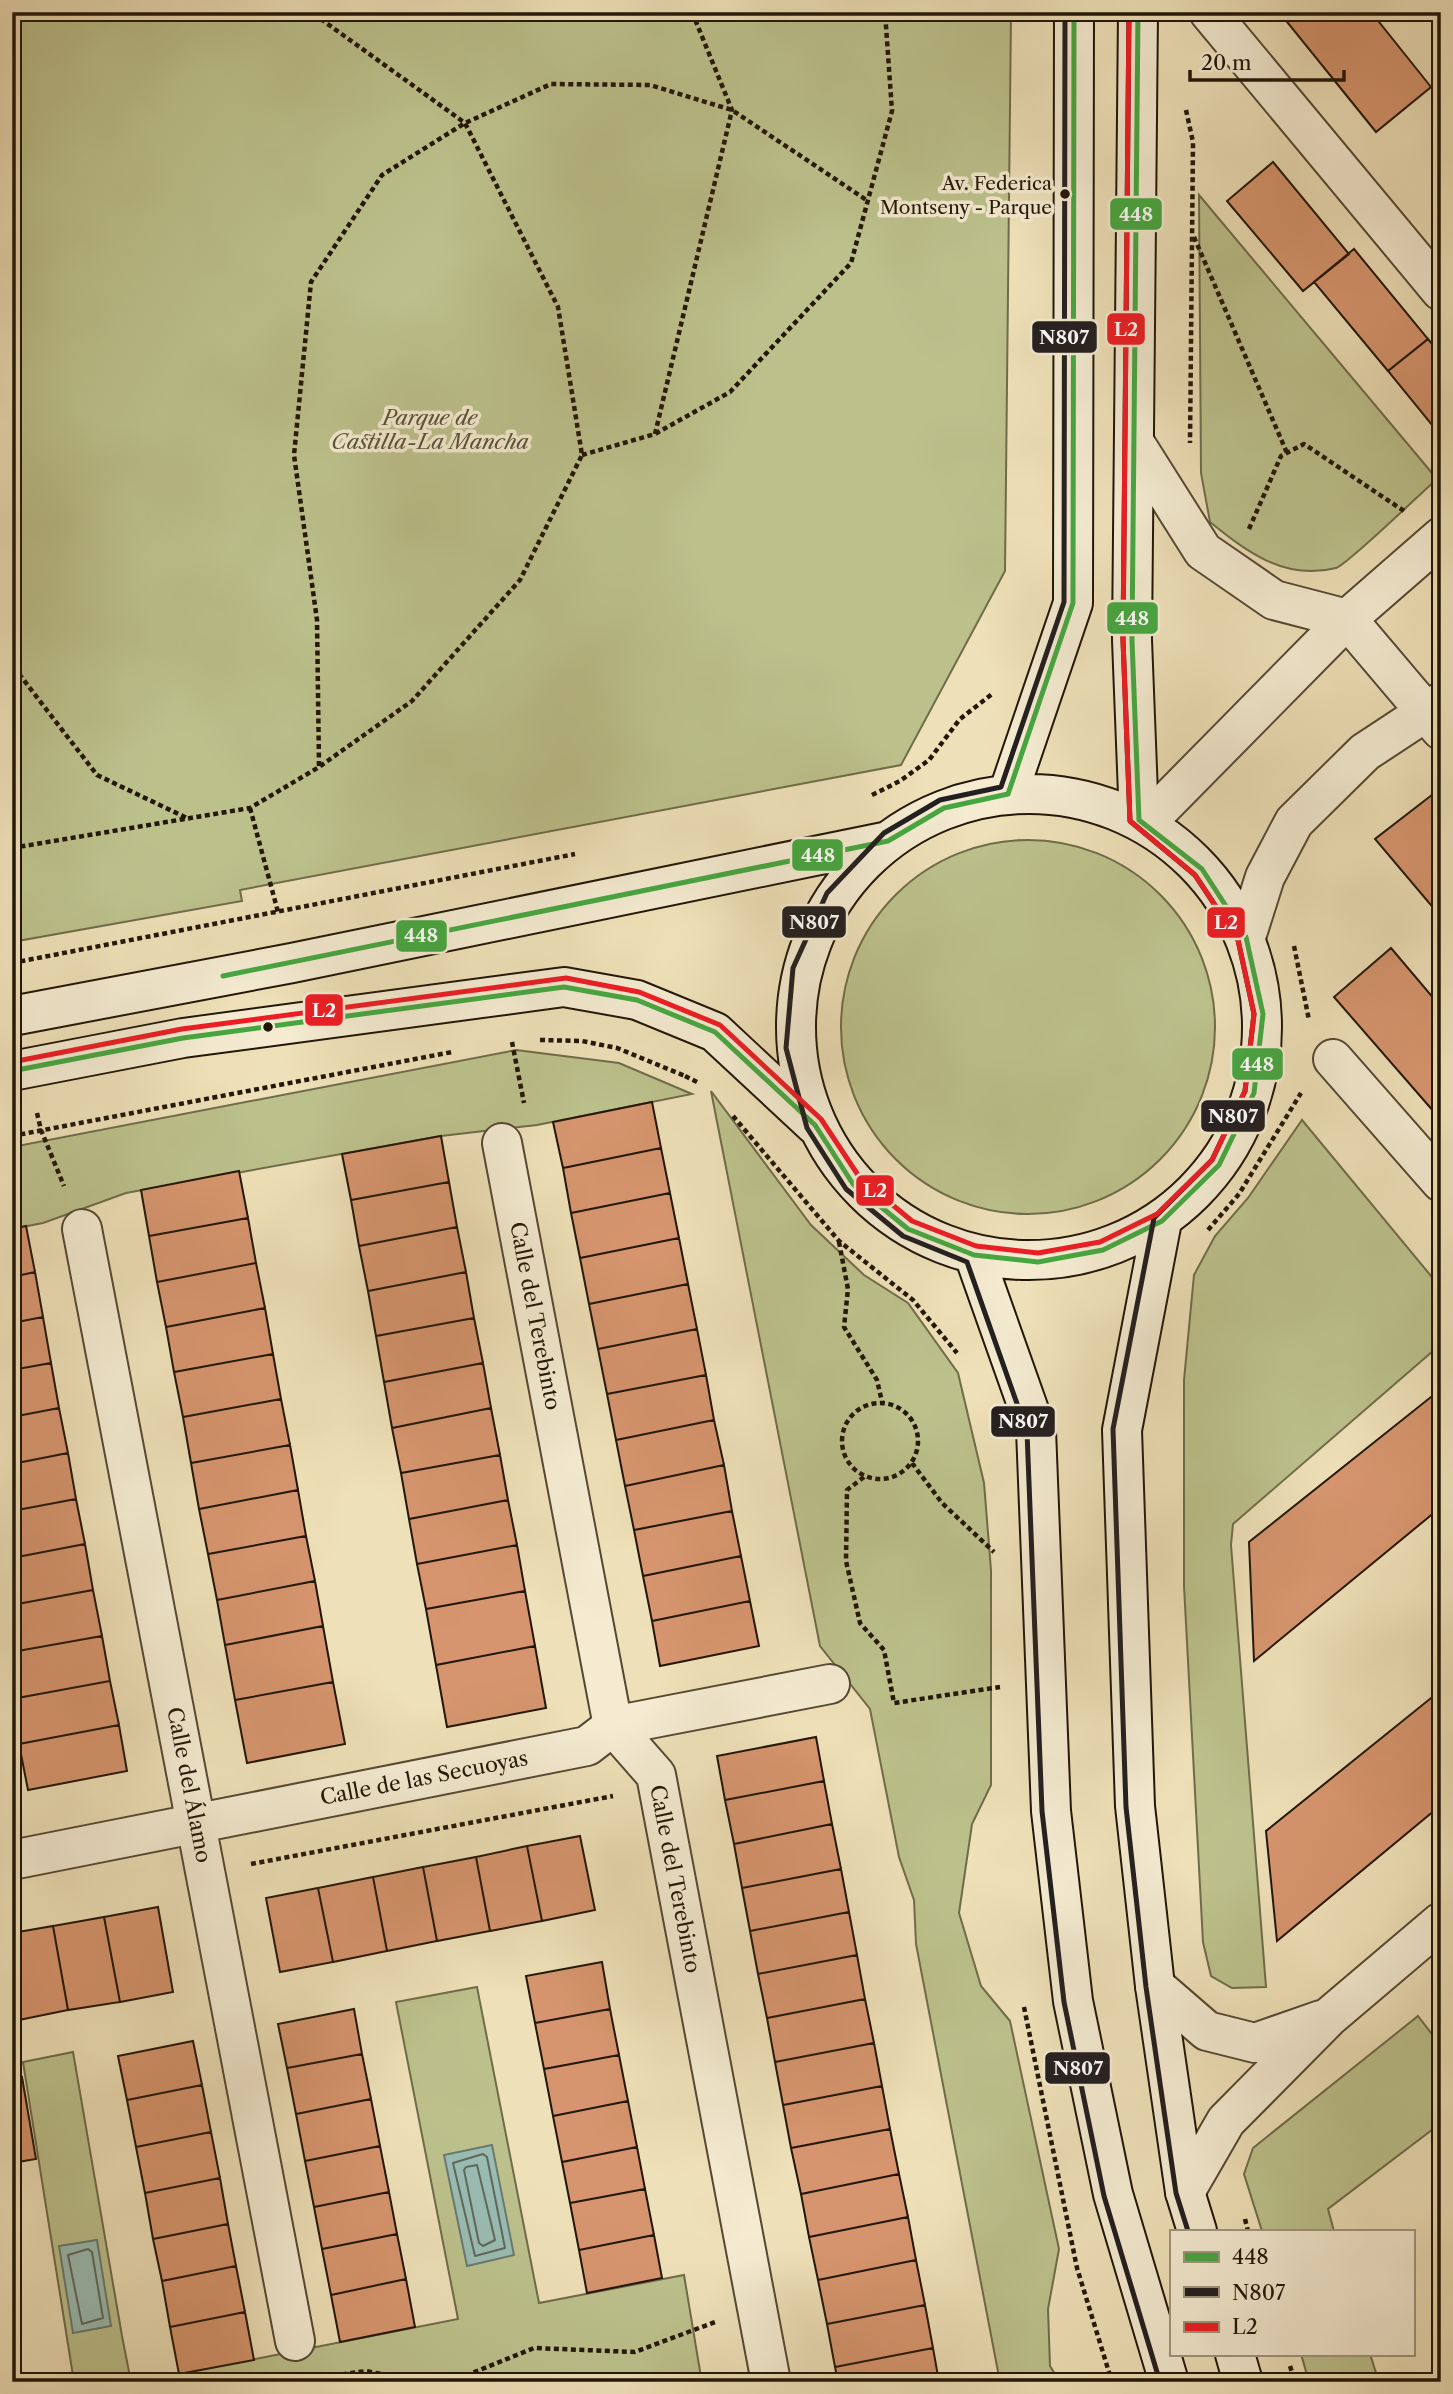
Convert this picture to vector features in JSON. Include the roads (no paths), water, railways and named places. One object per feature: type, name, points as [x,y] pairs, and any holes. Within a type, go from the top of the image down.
[{"type":"street","points":[[1008,794],[1073,603],[1074,12]]},
{"type":"street","points":[[1138,12],[1136,445],[1132,640],[1142,822]]},
{"type":"street","points":[[1209,13],[1441,291]]},
{"type":"street","points":[[1136,445],[1203,551],[1274,600],[1347,619],[1436,715],[1365,752],[1294,822],[1265,877],[1246,937]]},
{"type":"street","points":[[1142,822],[1347,619],[1438,539]]},
{"type":"street","points":[[21,1070],[183,1038],[564,986],[637,1000],[715,1032],[815,1125],[853,1184],[908,1229],[974,1255],[1038,1262],[1103,1250],[1162,1221],[1219,1165],[1254,1093],[1263,1014],[1246,937],[1202,869],[1142,822],[1076,797],[1008,794],[944,808],[888,841],[834,898],[801,970],[795,1049],[815,1125]]},
{"type":"street","points":[[12,1016],[292,963],[888,841]]},
{"type":"street","points":[[1333,1059],[1441,1182]]},
{"type":"street","name":"Calle del Terebinto","points":[[502,1143],[613,1726],[656,1775],[771,2382]]},
{"type":"street","points":[[1162,1221],[1122,1430],[1135,1806],[1155,1986],[1185,2192],[1197,2230]]},
{"type":"street","name":"Calle del Álamo","points":[[82,1229],[295,2341]]},
{"type":"street","points":[[974,1255],[1036,1430],[1051,1811],[1073,2001],[1113,2194],[1169,2382]]},
{"type":"street","name":"Calle de las Secuoyas","points":[[12,1860],[587,1746],[613,1726],[830,1684]]},
{"type":"street","points":[[1185,2192],[1226,2121],[1329,2017],[1441,1922]]},
{"type":"street","points":[[1155,1986],[1207,2031],[1255,2043],[1329,2017]]},
{"type":"street","points":[[1236,2356],[1244,2382]]},
{"type":"water","points":[[492,2145],[514,2255],[467,2266],[444,2155]]},
{"type":"water","points":[[97,2240],[111,2326],[73,2333],[59,2246]]},
{"type":"place","name":"Av. Federica Montseny - Parque","points":[[1065,194]]},
{"type":"park label","name":"Parque de Castilla-La Mancha","points":[[430,430]]}]
